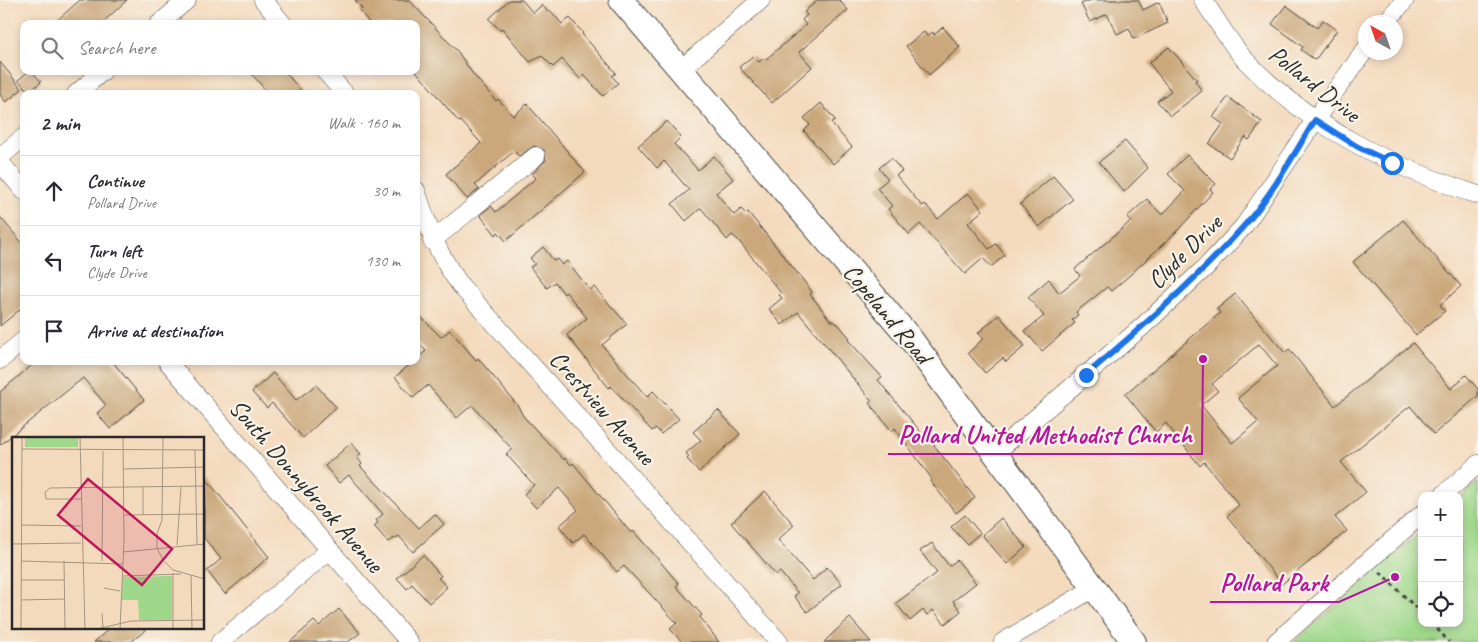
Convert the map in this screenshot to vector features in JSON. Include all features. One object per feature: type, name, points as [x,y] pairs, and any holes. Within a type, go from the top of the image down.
[{"type":"street","points":[[164,20],[187,0]]},
{"type":"street","points":[[262,0],[280,20]]},
{"type":"street","name":"Copeland Road","points":[[621,0],[910,338],[996,452],[1134,642]]},
{"type":"street","points":[[681,70],[761,0]]},
{"type":"street","name":"Pollard Drive","points":[[1203,0],[1246,61],[1315,120],[1358,147],[1392,163],[1437,182],[1478,195]]},
{"type":"street","points":[[1392,15],[1405,0]]},
{"type":"street","name":"Clyde Drive","points":[[996,452],[1143,326],[1207,266],[1244,226],[1315,120],[1358,60]]},
{"type":"street","points":[[81,90],[97,75]]},
{"type":"street","points":[[328,75],[342,90]]},
{"type":"street","points":[[0,158],[20,141]]},
{"type":"street","points":[[432,241],[536,156]]},
{"type":"street","points":[[0,162],[20,186]]},
{"type":"street","name":"Crestview Avenue","points":[[420,203],[432,241],[443,262],[461,286],[779,642]]},
{"type":"street","points":[[0,360],[20,343]]},
{"type":"street","name":"South Donnybrook Avenue","points":[[170,365],[409,642]]},
{"type":"street","points":[[1446,492],[1478,464]]},
{"type":"street","points":[[1276,642],[1418,518]]},
{"type":"street","points":[[220,642],[330,550]]},
{"type":"street","points":[[1004,642],[1094,588]]},
{"type":"path","points":[[1387,566],[1380,572],[1418,610]]},
{"type":"path","points":[[1436,627],[1449,642]]},
{"type":"green space","points":[[1478,482],[1478,642],[1294,642],[1418,534],[1418,627],[1463,627],[1463,495]]},
{"type":"building","points":[[80,0],[127,0],[105,20],[58,20]]},
{"type":"building","points":[[355,0],[409,0],[458,52],[472,73],[496,101],[498,99],[513,116],[527,104],[585,172],[506,241],[498,232],[496,235],[480,215],[491,206],[496,212],[536,178],[532,174],[546,160],[544,150],[534,146],[519,156],[514,151],[475,185],[479,189],[467,199],[446,174],[481,143],[461,121],[459,122],[419,75],[420,20],[367,20],[360,11],[362,9]]},
{"type":"building","points":[[509,0],[522,0],[533,13],[542,5],[548,12],[550,10],[562,24],[570,18],[616,73],[612,76],[618,83],[603,96],[584,75],[580,79],[562,59],[553,67],[542,56],[530,62],[502,28],[500,30],[489,19]]},
{"type":"building","points":[[818,0],[839,0],[848,10],[799,52],[812,67],[772,103],[739,67],[753,56],[759,62],[764,58],[765,60],[806,25],[802,20],[807,15],[804,12]]},
{"type":"building","points":[[1091,0],[1138,0],[1143,10],[1159,2],[1168,23],[1134,39],[1129,28],[1117,34],[1107,14],[1090,22],[1081,4]]},
{"type":"building","points":[[1286,5],[1317,28],[1323,20],[1337,30],[1315,60],[1301,50],[1303,47],[1272,24]]},
{"type":"building","points":[[943,27],[960,47],[929,75],[906,46],[924,32],[927,36],[933,32],[934,35]]},
{"type":"building","points":[[1169,47],[1197,80],[1195,81],[1202,91],[1170,116],[1157,101],[1171,91],[1149,63]]},
{"type":"building","points":[[0,62],[22,89],[6,102],[0,95]]},
{"type":"building","points":[[24,75],[35,75],[41,82],[31,90],[27,90],[18,80]]},
{"type":"building","points":[[252,75],[287,75],[301,90],[266,90]]},
{"type":"building","points":[[1228,97],[1262,122],[1249,140],[1245,137],[1230,158],[1209,144],[1223,124],[1213,117]]},
{"type":"building","points":[[821,103],[835,120],[831,123],[852,147],[833,164],[804,131],[810,125],[804,118]]},
{"type":"building","points":[[667,121],[681,137],[674,144],[698,170],[714,156],[733,179],[716,193],[734,215],[741,209],[746,214],[748,212],[803,280],[812,292],[810,294],[830,320],[838,324],[850,338],[848,340],[882,377],[878,380],[929,442],[930,440],[975,498],[956,513],[930,481],[932,479],[895,428],[892,431],[869,403],[872,401],[798,312],[782,325],[769,309],[782,298],[779,295],[781,293],[738,240],[732,235],[727,240],[701,208],[686,221],[672,204],[689,190],[664,161],[657,168],[638,146]]},
{"type":"building","points":[[1125,141],[1148,168],[1124,192],[1099,162]]},
{"type":"building","points":[[1187,155],[1216,184],[1210,189],[1213,192],[1177,231],[1130,275],[1111,291],[1107,287],[1076,312],[1078,315],[1072,320],[1075,323],[1042,351],[1025,331],[1044,316],[1028,297],[1049,279],[1059,293],[1080,276],[1075,269],[1131,221],[1127,217],[1147,199],[1162,215],[1185,191],[1168,174]]},
{"type":"building","points":[[891,158],[902,171],[896,175],[922,206],[925,204],[938,219],[968,193],[983,210],[968,223],[989,249],[996,244],[1005,255],[991,267],[983,258],[965,274],[920,224],[909,234],[888,209],[892,206],[877,188],[888,179],[879,168]]},
{"type":"building","points":[[1053,176],[1073,199],[1039,227],[1020,204]]},
{"type":"building","points":[[0,217],[20,240],[20,309],[0,326]]},
{"type":"building","points":[[1403,220],[1461,286],[1440,305],[1445,311],[1416,335],[1353,262]]},
{"type":"building","points":[[543,247],[554,261],[557,259],[562,265],[567,261],[590,290],[594,287],[627,324],[602,345],[647,397],[653,391],[679,419],[661,434],[656,428],[652,431],[611,386],[609,388],[567,335],[587,318],[566,292],[564,294],[555,282],[547,288],[530,267],[535,264],[530,258]]},
{"type":"building","points":[[1235,294],[1285,353],[1289,349],[1335,406],[1413,343],[1451,389],[1466,375],[1478,389],[1478,396],[1434,434],[1410,406],[1341,462],[1366,492],[1335,517],[1347,531],[1282,584],[1227,516],[1239,505],[1204,462],[1200,466],[1166,423],[1156,432],[1125,394],[1220,313],[1217,309]],"holes":[[[1259,344],[1277,366],[1238,398],[1258,422],[1232,443],[1201,405],[1218,391],[1212,384]]]},
{"type":"building","points":[[999,315],[1025,346],[1006,362],[1003,358],[985,373],[968,353],[984,338],[978,333]]},
{"type":"building","points":[[420,316],[441,337],[450,330],[476,360],[478,358],[518,406],[523,416],[564,460],[565,458],[571,465],[573,463],[631,533],[633,531],[652,552],[679,584],[676,586],[702,615],[700,617],[719,642],[682,642],[670,629],[677,623],[624,566],[617,572],[584,534],[573,543],[559,526],[578,510],[559,488],[536,508],[524,494],[534,485],[506,454],[512,449],[472,405],[457,418],[428,385],[413,398],[395,377],[409,365],[420,365],[420,356],[426,351],[420,344]]},
{"type":"building","points":[[32,365],[115,365],[144,400],[110,429],[97,413],[106,405],[83,378],[0,445],[0,392]]},
{"type":"building","points":[[273,373],[296,400],[316,385],[336,407],[303,438],[272,403],[267,408],[252,392]]},
{"type":"building","points":[[718,410],[740,434],[699,472],[687,459],[689,457],[686,453],[701,440],[693,432]]},
{"type":"building","points":[[351,443],[361,454],[357,457],[362,464],[360,466],[419,528],[435,514],[444,524],[413,552],[399,536],[388,542],[374,526],[378,523],[376,520],[383,514],[349,475],[339,483],[325,466]]},
{"type":"building","points":[[205,477],[269,557],[225,594],[207,571],[221,559],[205,539]]},
{"type":"building","points":[[765,491],[794,525],[778,540],[813,580],[827,567],[842,584],[807,612],[794,596],[798,593],[780,572],[776,575],[731,523]]},
{"type":"building","points":[[965,515],[980,533],[967,544],[951,527]]},
{"type":"building","points":[[1001,518],[1026,547],[1007,564],[982,535]]},
{"type":"building","points":[[932,543],[949,566],[957,560],[976,583],[953,601],[961,611],[945,624],[933,610],[927,615],[923,610],[910,621],[896,603],[937,573],[920,551]]},
{"type":"building","points":[[423,555],[441,576],[438,578],[447,587],[429,603],[412,584],[407,589],[397,578]]},
{"type":"building","points":[[339,609],[360,633],[348,642],[290,642],[314,621],[319,626]]},
{"type":"building","points":[[850,618],[871,642],[824,642],[833,633]]},
{"type":"building","points":[[108,630],[146,630],[131,642],[94,642]]},
{"type":"place","name":"Pollard United Methodist Church","points":[[1203,359]]},
{"type":"place","name":"Pollard Park","points":[[1395,577]]},
{"type":"route","points":[[1086,375],[1143,326],[1207,266],[1244,226],[1291,159],[1315,120],[1358,147],[1392,163]]}]
